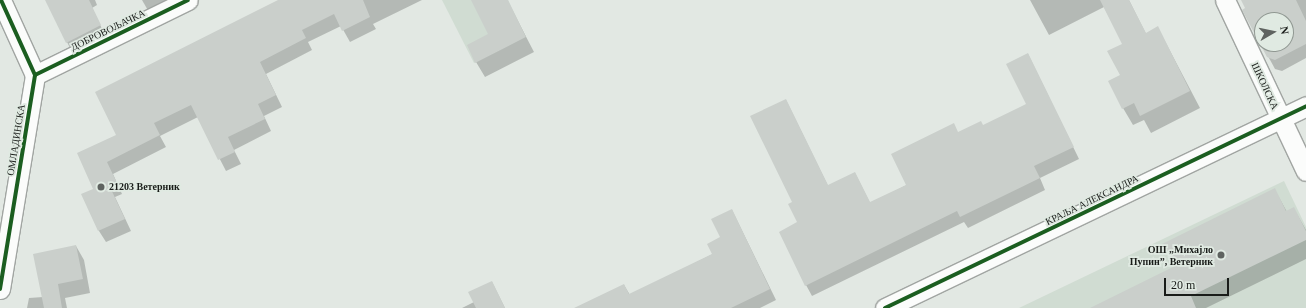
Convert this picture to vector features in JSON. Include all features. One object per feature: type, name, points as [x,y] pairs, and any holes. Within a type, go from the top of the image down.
[{"type":"street","points":[[1,0],[35,74]]},
{"type":"street","name":"ДОБРОВОЉАЧКА","points":[[35,74],[188,0]]},
{"type":"street","name":"ШКОЛСКА","points":[[1225,0],[1306,171]]},
{"type":"street","name":"ОМЛАДИНСКА","points":[[0,289],[35,74]]},
{"type":"street","name":"КРАЉА АЛЕКСАНДРА","points":[[885,308],[1306,106]]},
{"type":"shaded area","points":[[442,0],[508,0],[526,37],[474,63]]},
{"type":"shaded area","points":[[1284,181],[1306,227],[1306,308],[1019,308]]},
{"type":"building","points":[[45,0],[89,0],[101,25],[66,43]]},
{"type":"building","points":[[278,0],[363,0],[370,17],[342,31],[334,14],[302,30],[306,38],[260,62],[276,95],[258,104],[265,119],[228,137],[235,152],[218,160],[191,105],[154,123],[160,135],[107,162],[116,181],[109,185],[125,219],[98,231],[81,194],[93,189],[77,153],[116,135],[95,92]]},
{"type":"building","points":[[471,0],[508,0],[526,37],[475,63],[467,45],[488,34]]},
{"type":"building","points":[[1100,0],[1129,0],[1146,33],[1158,26],[1190,91],[1140,116],[1134,103],[1122,109],[1108,81],[1120,75],[1107,51],[1122,44]]},
{"type":"building","points":[[1241,0],[1296,0],[1306,21],[1306,44],[1294,50],[1294,12],[1254,12],[1254,33],[1242,10],[1245,8]]},
{"type":"building","points":[[1264,52],[1290,52],[1275,60],[1267,57]]},
{"type":"building","points":[[1028,53],[1074,147],[1034,166],[1040,178],[960,217],[957,211],[805,286],[779,232],[797,222],[788,204],[792,202],[750,116],[786,99],[828,185],[855,172],[870,202],[906,185],[891,154],[954,123],[958,132],[981,121],[983,125],[1026,104],[1006,64]]},
{"type":"building","name":"ОШ „Михајло Пупин”, Ветерник","points":[[1275,188],[1286,211],[1294,207],[1306,231],[1306,240],[1191,296],[1196,308],[1090,308],[1173,267],[1162,244]]},
{"type":"building","points":[[732,209],[770,289],[731,308],[574,308],[624,284],[629,294],[712,254],[707,244],[720,237],[711,219]]},
{"type":"building","points":[[76,245],[83,279],[58,284],[62,308],[44,308],[33,254]]},
{"type":"building","points":[[492,281],[505,308],[476,308],[468,292]]},
{"type":"cycle path","points":[[0,289],[35,75],[1,0]]},
{"type":"cycle path","points":[[35,75],[188,0]]},
{"type":"cycle path","points":[[885,308],[1306,106]]},
{"type":"place","name":"21203 Ветерник","points":[[101,187]]},
{"type":"place","name":"ОШ „Михајло Пупин”, Ветерник","points":[[1221,255]]}]
